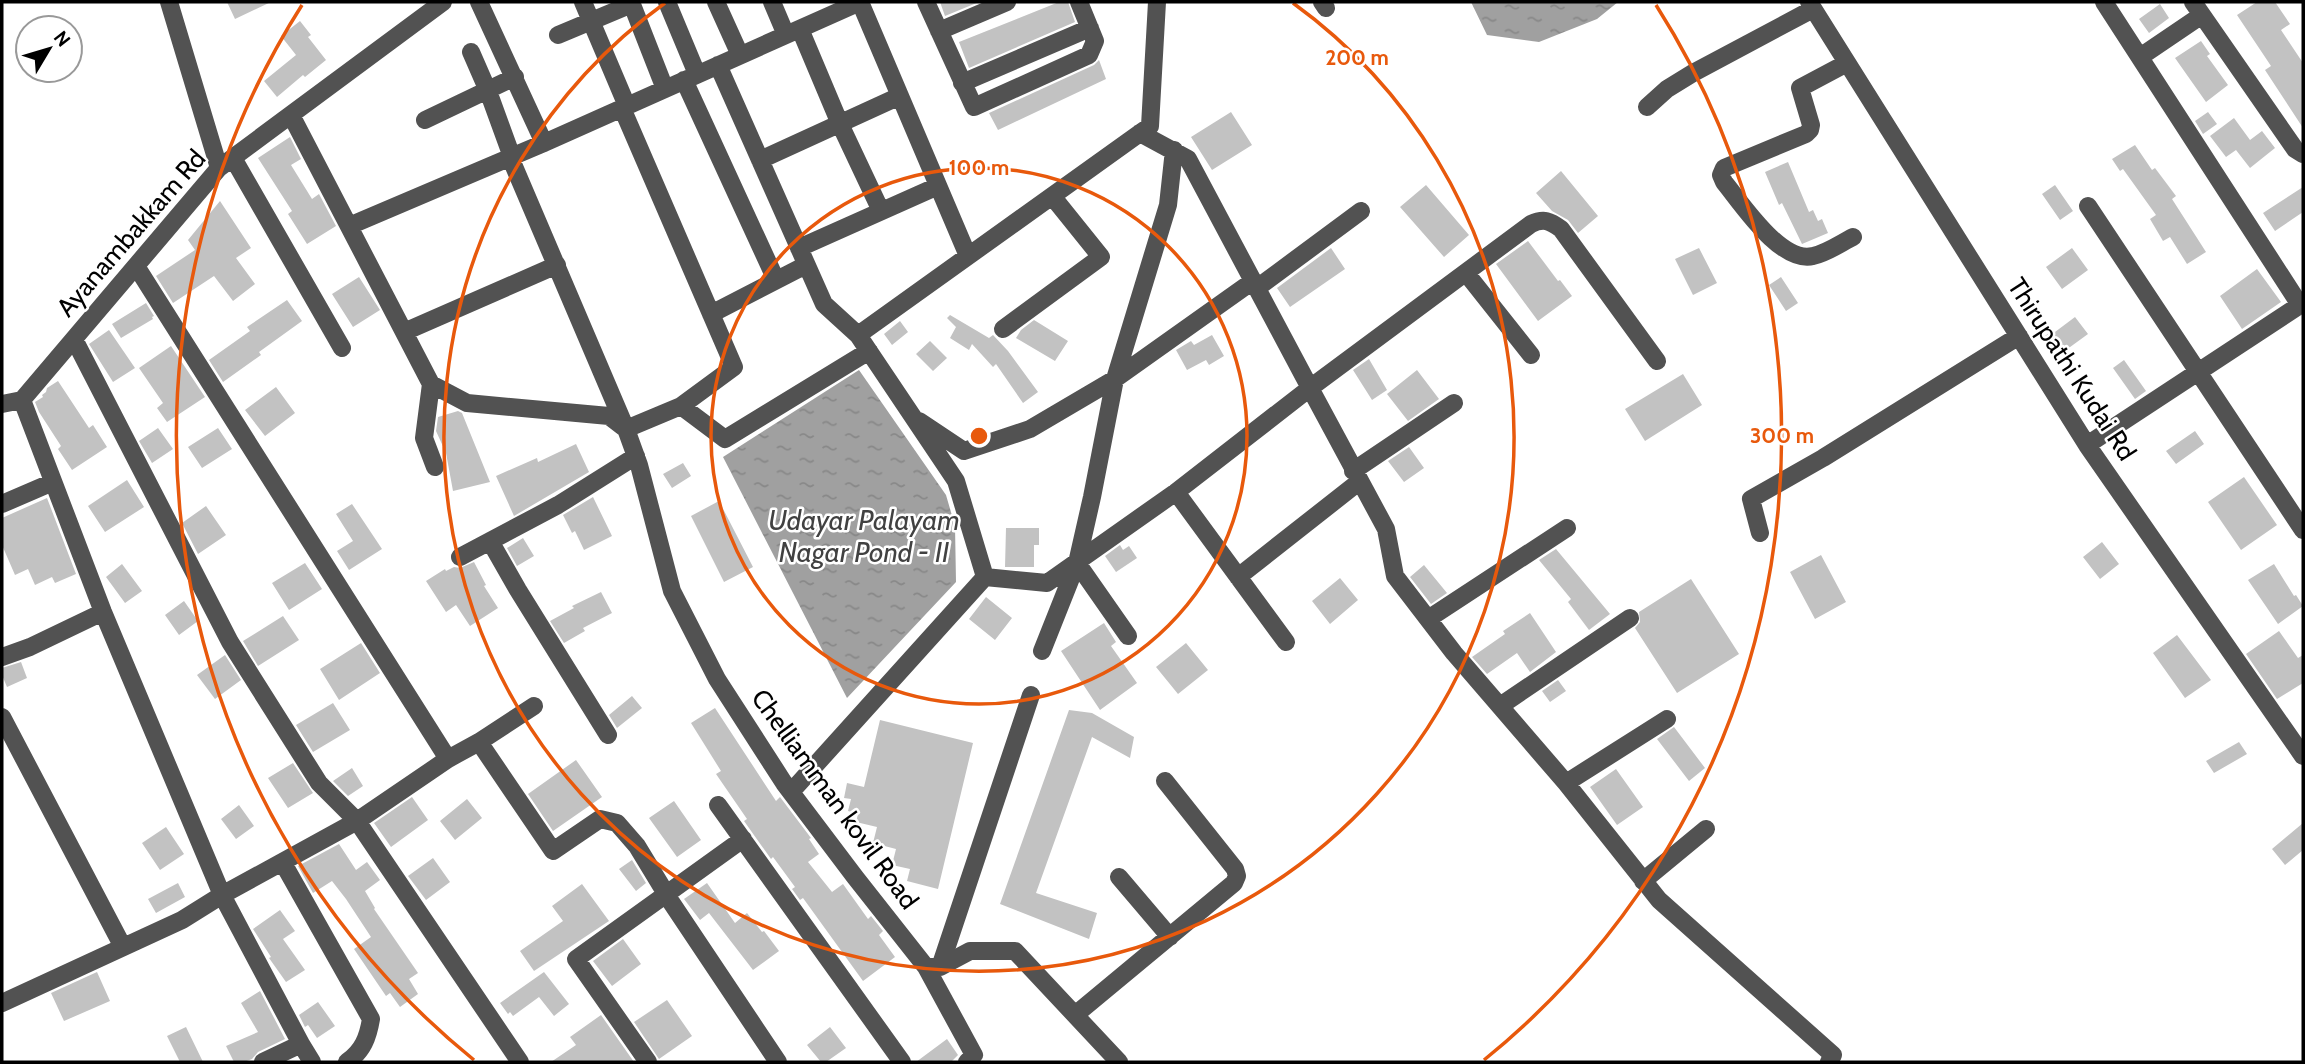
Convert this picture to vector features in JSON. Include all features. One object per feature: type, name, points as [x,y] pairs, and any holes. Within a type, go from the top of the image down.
[{"type":"street","points":[[169,2],[226,163],[342,348]]},
{"type":"street","name":"Ayanambakkam Rd","points":[[22,400],[226,163],[443,2]]},
{"type":"street","points":[[479,2],[544,143]]},
{"type":"street","points":[[291,115],[431,384],[467,403],[609,416],[626,429],[681,406],[734,367],[624,107],[583,2]]},
{"type":"street","points":[[667,2],[691,77],[776,280]]},
{"type":"street","points":[[716,2],[740,55]]},
{"type":"street","points":[[772,2],[793,32],[881,211]]},
{"type":"street","points":[[349,226],[544,143],[860,2],[968,256]]},
{"type":"street","points":[[926,2],[974,107],[1089,55],[1095,41],[1079,2]]},
{"type":"street","points":[[939,31],[1007,2]]},
{"type":"street","points":[[858,335],[1150,126],[1157,2]]},
{"type":"street","points":[[2087,445],[2302,304],[2104,2]]},
{"type":"street","points":[[558,35],[631,3],[665,89]]},
{"type":"street","points":[[1647,107],[1667,89],[1811,5]]},
{"type":"street","name":"Thirupathi Kudai Rd","points":[[1811,5],[2087,445],[2303,756]]},
{"type":"street","points":[[2140,57],[2198,8],[2295,149],[2303,154]]},
{"type":"street","points":[[962,83],[1090,28]]},
{"type":"street","name":"Chelliamman kovil Road","points":[[471,52],[511,157],[626,429],[636,456],[672,591],[717,680],[791,792],[855,877],[933,967],[975,1060]]},
{"type":"street","points":[[1847,63],[1800,88],[1811,125],[1806,134],[1724,168],[1721,175],[1779,247],[1800,257],[1814,256],[1853,237]]},
{"type":"street","points":[[718,65],[824,304],[858,335],[956,481],[985,577]]},
{"type":"street","points":[[425,120],[515,77]]},
{"type":"street","points":[[760,160],[900,96]]},
{"type":"street","points":[[1140,133],[1188,159],[1385,529],[1395,576],[1566,783],[1658,900],[1831,1058]]},
{"type":"street","points":[[1042,652],[1077,563],[1115,379],[1168,205],[1174,150]]},
{"type":"street","points":[[711,314],[776,280],[803,256],[881,211],[938,186]]},
{"type":"street","points":[[1003,329],[1101,257],[1052,196]]},
{"type":"street","points":[[2088,206],[2303,530]]},
{"type":"street","points":[[912,415],[964,452],[1030,429],[1115,379],[1361,211]]},
{"type":"street","points":[[985,577],[1047,583],[1176,492],[1310,388],[1540,220],[1550,221],[1561,229],[1657,361]]},
{"type":"street","points":[[404,332],[556,265]]},
{"type":"street","points":[[136,266],[448,759]]},
{"type":"street","points":[[1466,273],[1531,355]]},
{"type":"street","points":[[1760,533],[1751,499],[1823,458],[2019,336]]},
{"type":"street","points":[[74,339],[230,642],[319,783],[357,821],[520,1062]]},
{"type":"street","points":[[681,406],[725,439],[869,351]]},
{"type":"street","points":[[431,384],[424,438],[435,467]]},
{"type":"street","points":[[2,404],[22,400],[103,612],[222,895],[312,1062]]},
{"type":"street","points":[[1238,577],[1357,476],[1454,403]]},
{"type":"street","points":[[460,558],[558,505],[636,456]]},
{"type":"street","points":[[2,504],[53,482]]},
{"type":"street","points":[[1176,492],[1286,642]]},
{"type":"street","points":[[1428,619],[1567,527]]},
{"type":"street","points":[[490,541],[608,735]]},
{"type":"street","points":[[1077,563],[1128,636]]},
{"type":"street","points":[[791,792],[985,577]]},
{"type":"street","points":[[2,657],[103,612]]},
{"type":"street","points":[[1500,706],[1630,618]]},
{"type":"street","points":[[933,967],[1031,695]]},
{"type":"street","points":[[2,1003],[182,920],[357,821],[534,705]]},
{"type":"street","points":[[2,717],[123,947]]},
{"type":"street","points":[[1566,783],[1667,719]]},
{"type":"street","points":[[479,742],[553,851],[600,819],[617,823],[637,846],[778,1062]]},
{"type":"street","points":[[1075,1015],[1234,883],[1237,876],[1236,869],[1165,781]]},
{"type":"street","points":[[718,804],[902,1062]]},
{"type":"street","points":[[1643,881],[1706,829]]},
{"type":"street","points":[[648,1062],[576,959],[743,839]]},
{"type":"street","points":[[283,863],[371,1019],[367,1040],[347,1062]]},
{"type":"street","points":[[1119,877],[1170,937]]},
{"type":"street","points":[[933,967],[970,951],[1015,951],[1119,1062]]},
{"type":"street","points":[[263,1062],[300,1044]]},
{"type":"water","points":[[1471,2],[1618,2],[1597,19],[1539,42],[1487,35]]},
{"type":"water","name":"Udayar Palayam Nagar Pond - II","points":[[859,370],[946,495],[955,526],[956,582],[847,698],[723,457]]},
{"type":"building","points":[[227,2],[271,2],[235,19]]},
{"type":"building","points":[[940,2],[979,2],[945,16]]},
{"type":"building","points":[[1059,2],[1068,2],[1075,22],[969,68],[959,42]]},
{"type":"building","points":[[2257,2],[2275,2],[2290,24],[2281,30],[2303,63],[2303,128],[2265,70],[2271,66],[2237,15]]},
{"type":"building","points":[[2160,4],[2169,18],[2149,33],[2139,19]]},
{"type":"building","points":[[300,21],[311,35],[308,37],[326,60],[277,97],[264,81],[296,55],[281,36]]},
{"type":"building","points":[[2201,41],[2210,54],[2207,56],[2228,85],[2206,102],[2175,58]]},
{"type":"building","points":[[1099,60],[1106,79],[998,130],[989,113],[1094,65]]},
{"type":"building","points":[[1231,112],[1252,145],[1212,170],[1191,137]]},
{"type":"building","points":[[2208,112],[2217,124],[2203,134],[2195,121]]},
{"type":"building","points":[[2234,118],[2250,140],[2262,131],[2275,148],[2250,168],[2236,150],[2226,157],[2210,136]]},
{"type":"building","points":[[290,137],[301,159],[291,165],[312,199],[319,194],[336,226],[307,244],[288,214],[292,211],[258,158]]},
{"type":"building","points":[[2135,145],[2152,170],[2155,168],[2176,196],[2172,199],[2206,252],[2187,264],[2170,237],[2163,241],[2150,219],[2156,215],[2123,169],[2120,171],[2112,159]]},
{"type":"building","points":[[1788,162],[1809,212],[1813,210],[1818,221],[1822,219],[1828,233],[1802,244],[1782,203],[1779,205],[1765,172]]},
{"type":"building","points":[[1561,171],[1598,216],[1578,233],[1568,220],[1552,211],[1536,193]]},
{"type":"building","points":[[1426,185],[1469,235],[1444,257],[1400,207]]},
{"type":"building","points":[[2055,185],[2073,211],[2060,220],[2042,194]]},
{"type":"building","points":[[2303,187],[2303,212],[2275,231],[2263,213]]},
{"type":"building","points":[[220,201],[251,248],[236,258],[255,284],[233,301],[214,276],[173,303],[156,276],[195,250],[188,240]]},
{"type":"building","points":[[1528,241],[1572,296],[1538,321],[1496,264]]},
{"type":"building","points":[[1331,248],[1345,269],[1290,307],[1277,288]]},
{"type":"building","points":[[1699,248],[1717,283],[1693,295],[1675,259]]},
{"type":"building","points":[[2072,248],[2088,270],[2062,289],[2046,267]]},
{"type":"building","points":[[2257,269],[2281,302],[2242,329],[2220,296]]},
{"type":"building","points":[[359,277],[380,310],[353,327],[332,294]]},
{"type":"building","points":[[1781,277],[1798,303],[1786,311],[1769,285]]},
{"type":"building","points":[[287,300],[302,321],[223,382],[209,360],[250,331],[247,327]]},
{"type":"building","points":[[146,303],[154,316],[153,319],[121,338],[112,324]]},
{"type":"building","points":[[950,315],[989,338],[993,335],[1038,392],[1023,403],[996,364],[993,367],[972,344],[969,350],[950,338],[956,327],[947,318]]},
{"type":"building","points":[[2075,317],[2088,334],[2055,358],[2041,339]]},
{"type":"building","points":[[1034,320],[1068,341],[1055,361],[1016,338],[1021,330]]},
{"type":"building","points":[[900,321],[908,332],[892,345],[884,334]]},
{"type":"building","points":[[109,330],[135,368],[113,382],[89,344]]},
{"type":"building","points":[[1212,335],[1224,356],[1209,365],[1206,360],[1187,370],[1176,350],[1191,341],[1194,345]]},
{"type":"building","points":[[930,341],[947,358],[933,371],[916,354]]},
{"type":"building","points":[[171,346],[205,397],[167,422],[157,408],[163,403],[139,368]]},
{"type":"building","points":[[1369,359],[1387,390],[1372,400],[1353,370]]},
{"type":"building","points":[[2124,360],[2146,391],[2135,399],[2113,368]]},
{"type":"building","points":[[1417,370],[1439,399],[1408,421],[1387,394]]},
{"type":"building","points":[[1683,374],[1702,405],[1645,441],[1625,409]]},
{"type":"building","points":[[58,381],[89,428],[93,425],[107,447],[72,470],[58,449],[61,446],[35,402],[43,397],[47,388]]},
{"type":"building","points":[[276,387],[295,413],[265,436],[245,410]]},
{"type":"building","points":[[458,411],[462,413],[490,482],[453,491],[446,453],[436,431],[438,417]]},
{"type":"building","points":[[158,428],[173,449],[152,463],[139,441]]},
{"type":"building","points":[[218,428],[232,449],[202,468],[188,447]]},
{"type":"building","points":[[2195,431],[2204,444],[2176,464],[2166,451]]},
{"type":"building","points":[[576,444],[589,472],[514,516],[496,476],[537,458],[538,462]]},
{"type":"building","points":[[1409,447],[1424,468],[1404,482],[1388,461]]},
{"type":"building","points":[[683,463],[691,476],[672,488],[663,474]]},
{"type":"building","points":[[2244,477],[2277,525],[2241,550],[2208,502]]},
{"type":"building","points":[[127,480],[144,507],[105,532],[88,506]]},
{"type":"building","points":[[593,497],[612,536],[584,550],[563,515]]},
{"type":"building","points":[[47,498],[76,574],[55,583],[52,577],[35,585],[28,569],[15,575],[2,545],[2,518]]},
{"type":"building","points":[[719,501],[753,567],[724,582],[691,516]]},
{"type":"building","points":[[352,504],[382,549],[349,570],[337,551],[353,541],[336,514]]},
{"type":"building","points":[[206,506],[226,535],[198,554],[182,523]]},
{"type":"building","points":[[1006,528],[1039,528],[1039,545],[1034,545],[1034,567],[1005,567]]},
{"type":"building","points":[[523,538],[534,556],[517,566],[507,548]]},
{"type":"building","points":[[2102,542],[2119,564],[2100,579],[2083,557]]},
{"type":"building","points":[[1120,545],[1123,550],[1129,546],[1137,558],[1116,572],[1105,556]]},
{"type":"building","points":[[1556,549],[1610,614],[1589,630],[1568,602],[1571,599],[1539,560]]},
{"type":"building","points":[[1821,555],[1846,602],[1815,619],[1790,572]]},
{"type":"building","points":[[474,562],[486,585],[484,586],[498,608],[470,626],[456,605],[446,612],[426,581],[445,569],[460,568]]},
{"type":"building","points":[[305,563],[322,589],[289,610],[272,583]]},
{"type":"building","points":[[122,564],[142,591],[125,603],[106,577]]},
{"type":"building","points":[[2274,564],[2303,606],[2278,624],[2248,580]]},
{"type":"building","points":[[1424,565],[1447,593],[1431,604],[1410,577]]},
{"type":"building","points":[[1340,578],[1358,600],[1330,624],[1312,601]]},
{"type":"building","points":[[1691,579],[1739,654],[1677,693],[1635,628],[1640,622],[1639,612]]},
{"type":"building","points":[[601,592],[612,613],[583,628],[585,631],[564,643],[550,621],[574,608],[572,606]]},
{"type":"building","points":[[986,597],[1012,618],[995,640],[969,619]]},
{"type":"building","points":[[184,601],[198,621],[179,635],[165,615]]},
{"type":"building","points":[[1530,613],[1556,652],[1530,672],[1517,653],[1487,674],[1472,657]]},
{"type":"building","points":[[283,616],[299,640],[258,666],[243,641]]},
{"type":"building","points":[[1104,623],[1116,642],[1111,646],[1137,683],[1100,710],[1061,651]]},
{"type":"building","points":[[2279,631],[2298,658],[2303,655],[2303,683],[2277,699],[2246,654]]},
{"type":"building","points":[[2177,635],[2211,680],[2185,698],[2153,653]]},
{"type":"building","points":[[361,643],[380,673],[339,700],[320,669]]},
{"type":"building","points":[[1186,643],[1208,670],[1178,694],[1156,667]]},
{"type":"building","points":[[225,655],[241,680],[215,699],[197,675]]},
{"type":"building","points":[[21,662],[27,678],[7,687],[2,668]]},
{"type":"building","points":[[1558,680],[1566,691],[1550,702],[1542,691]]},
{"type":"building","points":[[632,696],[642,708],[617,728],[609,715]]},
{"type":"building","points":[[333,703],[350,730],[313,752],[296,725]]},
{"type":"building","points":[[715,708],[776,801],[780,797],[811,838],[809,839],[819,854],[808,862],[832,892],[843,884],[868,919],[871,916],[883,931],[879,935],[895,957],[863,981],[803,898],[800,900],[792,889],[795,887],[744,821],[747,819],[716,774],[721,771],[691,723]]},
{"type":"building","points":[[1069,710],[1092,713],[1134,737],[1130,758],[1092,737],[1036,893],[1097,913],[1089,939],[1000,904]]},
{"type":"building","points":[[880,720],[973,743],[938,889],[907,881],[910,869],[892,865],[896,849],[873,843],[877,827],[856,822],[858,814],[848,811],[851,799],[844,798],[847,783],[864,787]]},
{"type":"building","points":[[1674,727],[1705,768],[1689,781],[1657,739]]},
{"type":"building","points":[[2239,742],[2247,754],[2214,773],[2206,761]]},
{"type":"building","points":[[576,760],[602,797],[553,831],[528,794]]},
{"type":"building","points":[[293,763],[313,793],[288,808],[268,778]]},
{"type":"building","points":[[352,768],[363,786],[348,796],[333,781]]},
{"type":"building","points":[[1616,769],[1643,807],[1617,825],[1590,787]]},
{"type":"building","points":[[412,797],[428,820],[391,847],[374,823]]},
{"type":"building","points":[[467,799],[482,818],[455,840],[440,821]]},
{"type":"building","points":[[674,801],[701,840],[677,857],[649,818]]},
{"type":"building","points":[[239,805],[254,826],[236,839],[221,819]]},
{"type":"building","points":[[2303,823],[2303,850],[2285,865],[2272,849]]},
{"type":"building","points":[[166,827],[184,854],[160,870],[142,843]]},
{"type":"building","points":[[339,844],[356,870],[367,862],[380,880],[365,891],[374,909],[418,973],[409,979],[418,994],[400,1007],[390,993],[386,996],[354,949],[371,937],[346,899],[332,881],[313,893],[298,866]]},
{"type":"building","points":[[433,858],[450,882],[426,900],[408,876]]},
{"type":"building","points":[[632,860],[646,883],[636,891],[619,869]]},
{"type":"building","points":[[178,883],[185,897],[156,913],[148,899]]},
{"type":"building","points":[[707,883],[735,923],[747,913],[779,951],[753,970],[709,913],[700,920],[684,899]]},
{"type":"building","points":[[582,884],[609,921],[534,971],[520,951],[563,921],[552,906]]},
{"type":"building","points":[[280,910],[295,931],[283,939],[305,970],[286,982],[253,929]]},
{"type":"building","points":[[623,939],[641,964],[612,986],[593,961]]},
{"type":"building","points":[[97,972],[110,1001],[64,1021],[51,993]]},
{"type":"building","points":[[544,972],[569,1004],[554,1016],[539,997],[513,1016],[510,1012],[508,1014],[500,1003]]},
{"type":"building","points":[[260,991],[285,1039],[258,1052],[252,1059],[234,1062],[226,1046],[258,1032],[241,1003]]},
{"type":"building","points":[[667,1000],[692,1036],[659,1059],[634,1022]]},
{"type":"building","points":[[318,1002],[335,1026],[317,1038],[308,1025],[305,1027],[299,1015]]},
{"type":"building","points":[[601,1015],[634,1062],[551,1062],[576,1045],[570,1037]]},
{"type":"building","points":[[186,1027],[203,1062],[180,1062],[167,1036]]},
{"type":"building","points":[[830,1027],[846,1048],[826,1062],[821,1062],[807,1045]]},
{"type":"building","points":[[947,1039],[958,1055],[951,1062],[916,1062]]}]
